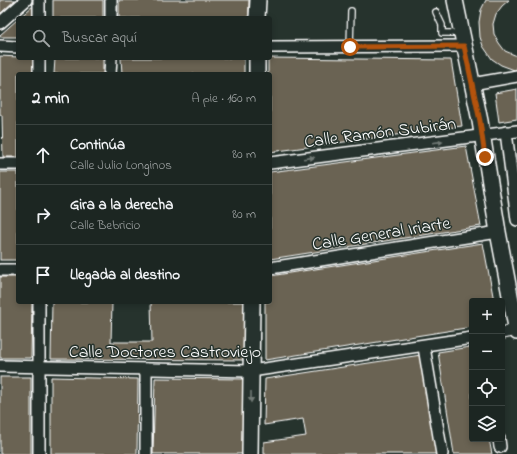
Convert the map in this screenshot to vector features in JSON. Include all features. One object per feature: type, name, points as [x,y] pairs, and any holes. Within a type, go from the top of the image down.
[{"type":"street","points":[[0,23],[26,0]]},
{"type":"street","points":[[39,0],[39,16]]},
{"type":"street","points":[[111,0],[111,16]]},
{"type":"street","points":[[257,16],[258,0]]},
{"type":"street","points":[[455,0],[482,136],[498,232],[512,332]]},
{"type":"street","points":[[272,47],[350,47],[462,39]]},
{"type":"street","points":[[0,46],[16,47]]},
{"type":"street","points":[[39,60],[39,72]]},
{"type":"street","points":[[110,72],[111,60]]},
{"type":"street","points":[[257,60],[257,72]]},
{"type":"street","points":[[472,84],[517,76]]},
{"type":"street","points":[[512,131],[517,220]]},
{"type":"street","name":"Calle Ramón Subirán","points":[[272,162],[512,131]]},
{"type":"street","points":[[0,164],[16,164]]},
{"type":"street","name":"Calle General Iriarte","points":[[272,268],[498,232]]},
{"type":"street","points":[[0,270],[16,270]]},
{"type":"street","points":[[39,304],[39,454]]},
{"type":"street","points":[[250,454],[252,304]]},
{"type":"street","name":"Calle Doctores Castroviejo","points":[[0,366],[251,371],[424,347],[469,339]]},
{"type":"street","points":[[424,347],[442,454]]},
{"type":"street","points":[[146,369],[146,454]]},
{"type":"lane","points":[[350,47],[351,11]]},
{"type":"lane","points":[[436,12],[442,25],[442,33],[462,39]]},
{"type":"building","points":[[0,0],[15,0],[0,14]]},
{"type":"building","points":[[53,0],[103,0],[103,16],[53,16]]},
{"type":"building","points":[[119,0],[249,0],[249,16],[119,16]]},
{"type":"building","points":[[486,0],[509,0],[496,14],[493,24],[494,34],[505,51],[517,56],[517,71],[501,65],[492,59],[483,46],[480,37],[479,22],[481,10]]},
{"type":"building","points":[[34,5],[34,16],[21,16]]},
{"type":"building","points":[[16,21],[16,37],[0,37],[0,35]]},
{"type":"building","points":[[0,56],[16,57],[16,60],[37,60],[37,72],[16,72],[16,157],[3,157],[2,115],[0,115]]},
{"type":"building","points":[[272,58],[451,60],[462,126],[272,152],[272,72],[268,72],[268,60],[272,60]]},
{"type":"building","points":[[55,60],[103,60],[103,72],[54,72]]},
{"type":"building","points":[[121,60],[244,60],[244,72],[122,72]]},
{"type":"building","points":[[517,89],[517,119],[499,122],[495,93]]},
{"type":"building","points":[[466,146],[481,226],[272,259],[272,172]]},
{"type":"building","points":[[0,172],[16,172],[16,260],[0,260]]},
{"type":"building","points":[[483,243],[493,298],[469,298],[469,327],[265,360],[265,304],[272,304],[272,276]]},
{"type":"building","points":[[0,277],[16,277],[16,304],[32,304],[31,358],[0,358]]},
{"type":"building","points":[[52,304],[112,304],[111,342],[152,342],[151,304],[246,304],[246,360],[51,359]]},
{"type":"building","points":[[469,347],[469,442],[490,442],[492,454],[454,454],[438,352]]},
{"type":"building","points":[[421,355],[437,454],[264,454],[264,442],[306,436],[303,419],[264,425],[265,379]]},
{"type":"building","points":[[0,377],[31,377],[31,454],[0,454]]},
{"type":"building","points":[[51,377],[138,379],[137,454],[51,454]]},
{"type":"building","points":[[155,378],[246,379],[245,454],[153,454]]},
{"type":"route","points":[[350,47],[464,46],[480,121],[485,157]]}]
